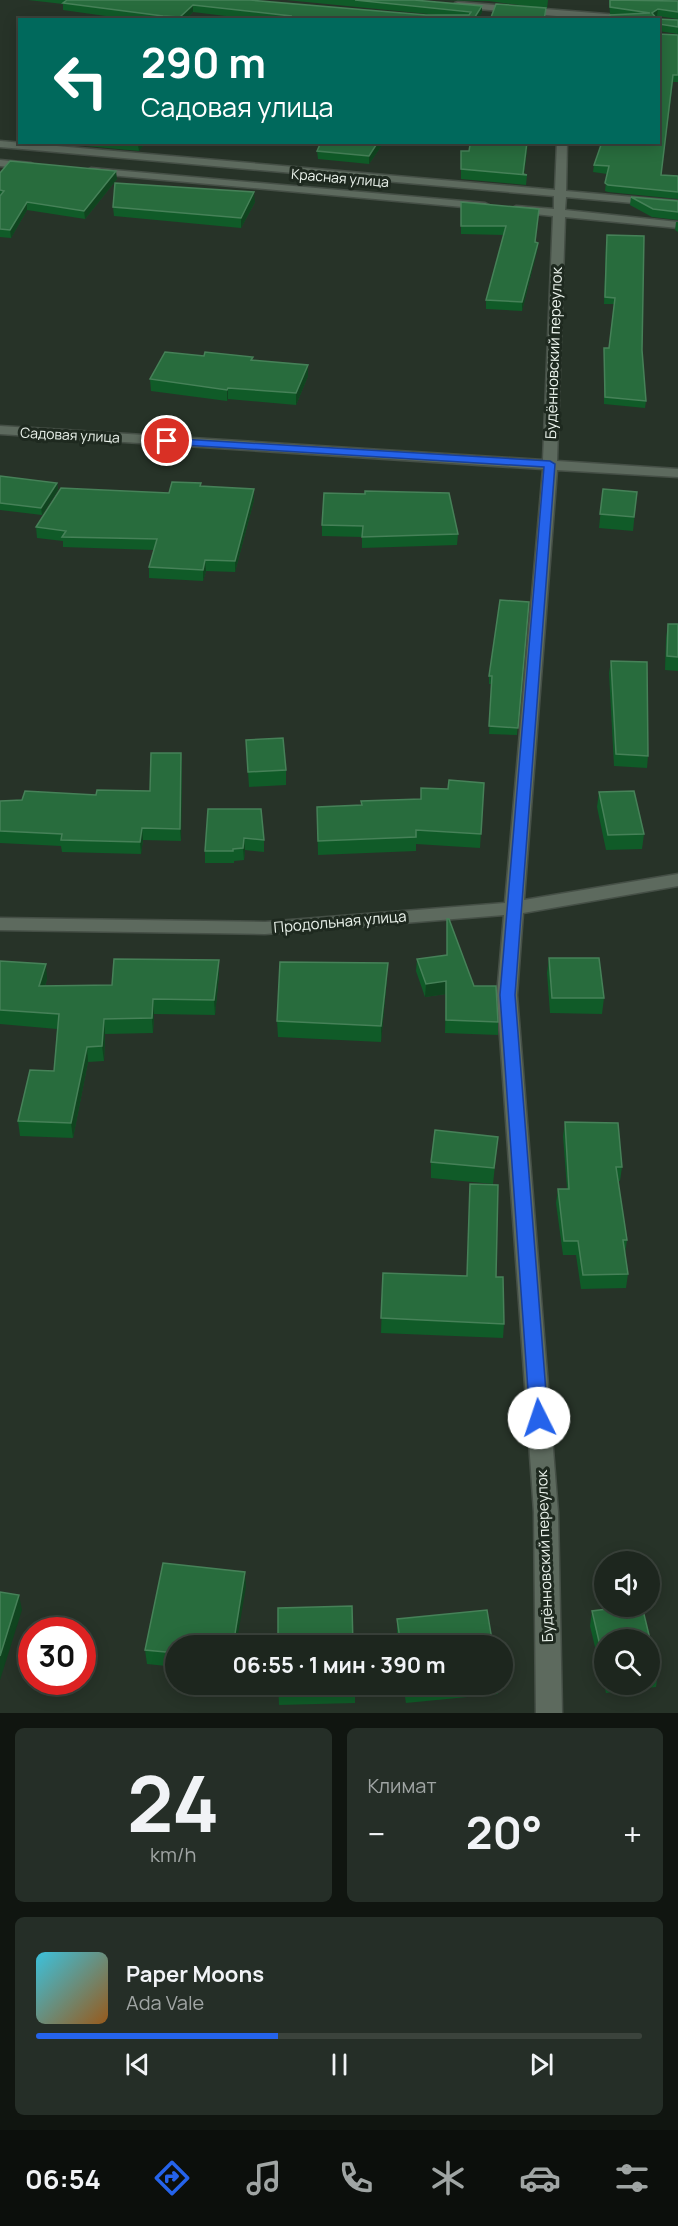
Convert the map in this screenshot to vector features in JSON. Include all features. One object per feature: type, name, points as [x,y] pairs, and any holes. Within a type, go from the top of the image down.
[{"type":"street","points":[[564,16],[565,0]]},
{"type":"street","points":[[451,4],[604,18]]},
{"type":"street","name":"Красная улица","points":[[0,144],[678,204]]},
{"type":"street","name":"Будённовский переулок","points":[[549,1713],[546,1512],[507,995],[550,464],[562,144]]},
{"type":"street","points":[[0,163],[48,168]]},
{"type":"street","name":"Красная улица","points":[[83,171],[678,225]]},
{"type":"street","name":"Садовая улица","points":[[0,430],[678,473]]},
{"type":"street","name":"Продольная улица","points":[[0,924],[265,928],[514,908],[678,879]]},
{"type":"building","points":[[67,0],[249,0],[426,15],[469,15],[471,12],[355,0],[414,0],[482,6],[474,18],[290,18],[291,16],[193,5],[180,17],[63,3]]},
{"type":"building","points":[[610,0],[678,1],[678,12],[658,9],[652,13],[656,18],[610,18],[610,15],[650,13],[610,7]]},
{"type":"building","points":[[496,4],[546,8],[544,18],[491,18]]},
{"type":"building","points":[[660,19],[678,20],[678,27],[660,24]]},
{"type":"building","points":[[660,34],[678,35],[678,75],[673,75],[661,175],[678,176],[678,192],[608,185],[605,183],[609,166],[594,165],[601,144],[660,144]]},
{"type":"building","points":[[320,144],[377,144],[369,156],[317,151]]},
{"type":"building","points":[[527,144],[523,174],[527,175],[461,169],[461,151],[469,151],[470,145]]},
{"type":"building","points":[[10,161],[116,171],[84,211],[27,202],[10,230],[0,229],[0,196],[4,191],[0,190],[0,173]]},
{"type":"building","points":[[115,183],[254,192],[241,218],[113,207]]},
{"type":"building","points":[[631,197],[678,201],[678,212],[653,209]]},
{"type":"building","points":[[461,202],[539,209],[535,242],[538,243],[522,302],[486,300],[506,226],[461,226]]},
{"type":"building","points":[[607,235],[644,236],[642,350],[646,401],[605,397],[604,348],[609,348],[615,298],[605,297]]},
{"type":"building","points":[[165,352],[204,356],[205,352],[253,357],[251,360],[308,365],[296,393],[228,388],[227,390],[150,379]]},
{"type":"building","points":[[0,476],[57,483],[41,508],[0,503]]},
{"type":"building","points":[[172,482],[254,489],[235,561],[205,560],[203,570],[149,567],[157,539],[62,537],[66,531],[36,527],[61,488],[169,493]]},
{"type":"building","points":[[603,489],[637,492],[634,517],[600,514]]},
{"type":"building","points":[[365,491],[449,493],[458,534],[362,537],[363,526],[322,525],[324,493],[365,494]]},
{"type":"building","points":[[500,600],[529,602],[518,728],[489,726],[492,676],[489,676]]},
{"type":"building","points":[[668,624],[678,624],[678,657],[667,656]]},
{"type":"building","points":[[611,661],[647,662],[648,756],[616,754]]},
{"type":"building","points":[[283,738],[286,770],[248,772],[246,740]]},
{"type":"building","points":[[151,753],[181,753],[180,829],[142,828],[140,842],[61,840],[62,834],[0,831],[0,801],[22,800],[25,791],[96,795],[97,790],[150,791]]},
{"type":"building","points":[[449,780],[484,783],[481,834],[416,830],[416,837],[318,841],[317,807],[362,805],[361,801],[421,799],[421,788],[448,789]]},
{"type":"building","points":[[634,791],[644,834],[608,835],[599,792]]},
{"type":"building","points":[[208,809],[261,809],[264,840],[244,838],[243,848],[233,849],[233,851],[205,851]]},
{"type":"building","points":[[447,919],[449,919],[474,986],[496,986],[498,1022],[446,1020],[446,981],[426,984],[417,959],[447,955]]},
{"type":"building","points":[[549,958],[599,958],[604,998],[552,998]]},
{"type":"building","points":[[114,959],[219,960],[214,1000],[153,999],[152,1018],[104,1019],[102,1046],[87,1047],[71,1123],[18,1121],[30,1070],[54,1071],[59,1014],[0,1010],[0,961],[46,964],[39,986],[112,985]]},
{"type":"building","points":[[280,962],[388,963],[381,1026],[277,1021]]},
{"type":"building","points":[[565,1122],[618,1123],[622,1167],[616,1167],[627,1240],[623,1240],[628,1274],[583,1275],[578,1241],[564,1241],[558,1189],[569,1189]]},
{"type":"building","points":[[435,1130],[498,1137],[494,1168],[431,1162]]},
{"type":"building","points":[[470,1184],[498,1185],[496,1277],[503,1277],[504,1324],[381,1318],[383,1273],[467,1276]]},
{"type":"building","points":[[163,1563],[245,1572],[235,1635],[165,1635],[165,1652],[145,1650]]},
{"type":"building","points":[[0,1592],[19,1595],[0,1656]]},
{"type":"building","points":[[352,1606],[353,1635],[278,1635],[278,1608]]},
{"type":"building","points":[[487,1610],[491,1635],[399,1635],[397,1619]]},
{"type":"building","points":[[592,1611],[594,1611],[594,1617],[645,1617],[648,1629],[596,1629]]},
{"type":"route","points":[[167,441],[550,464],[507,995],[539,1418]]}]
